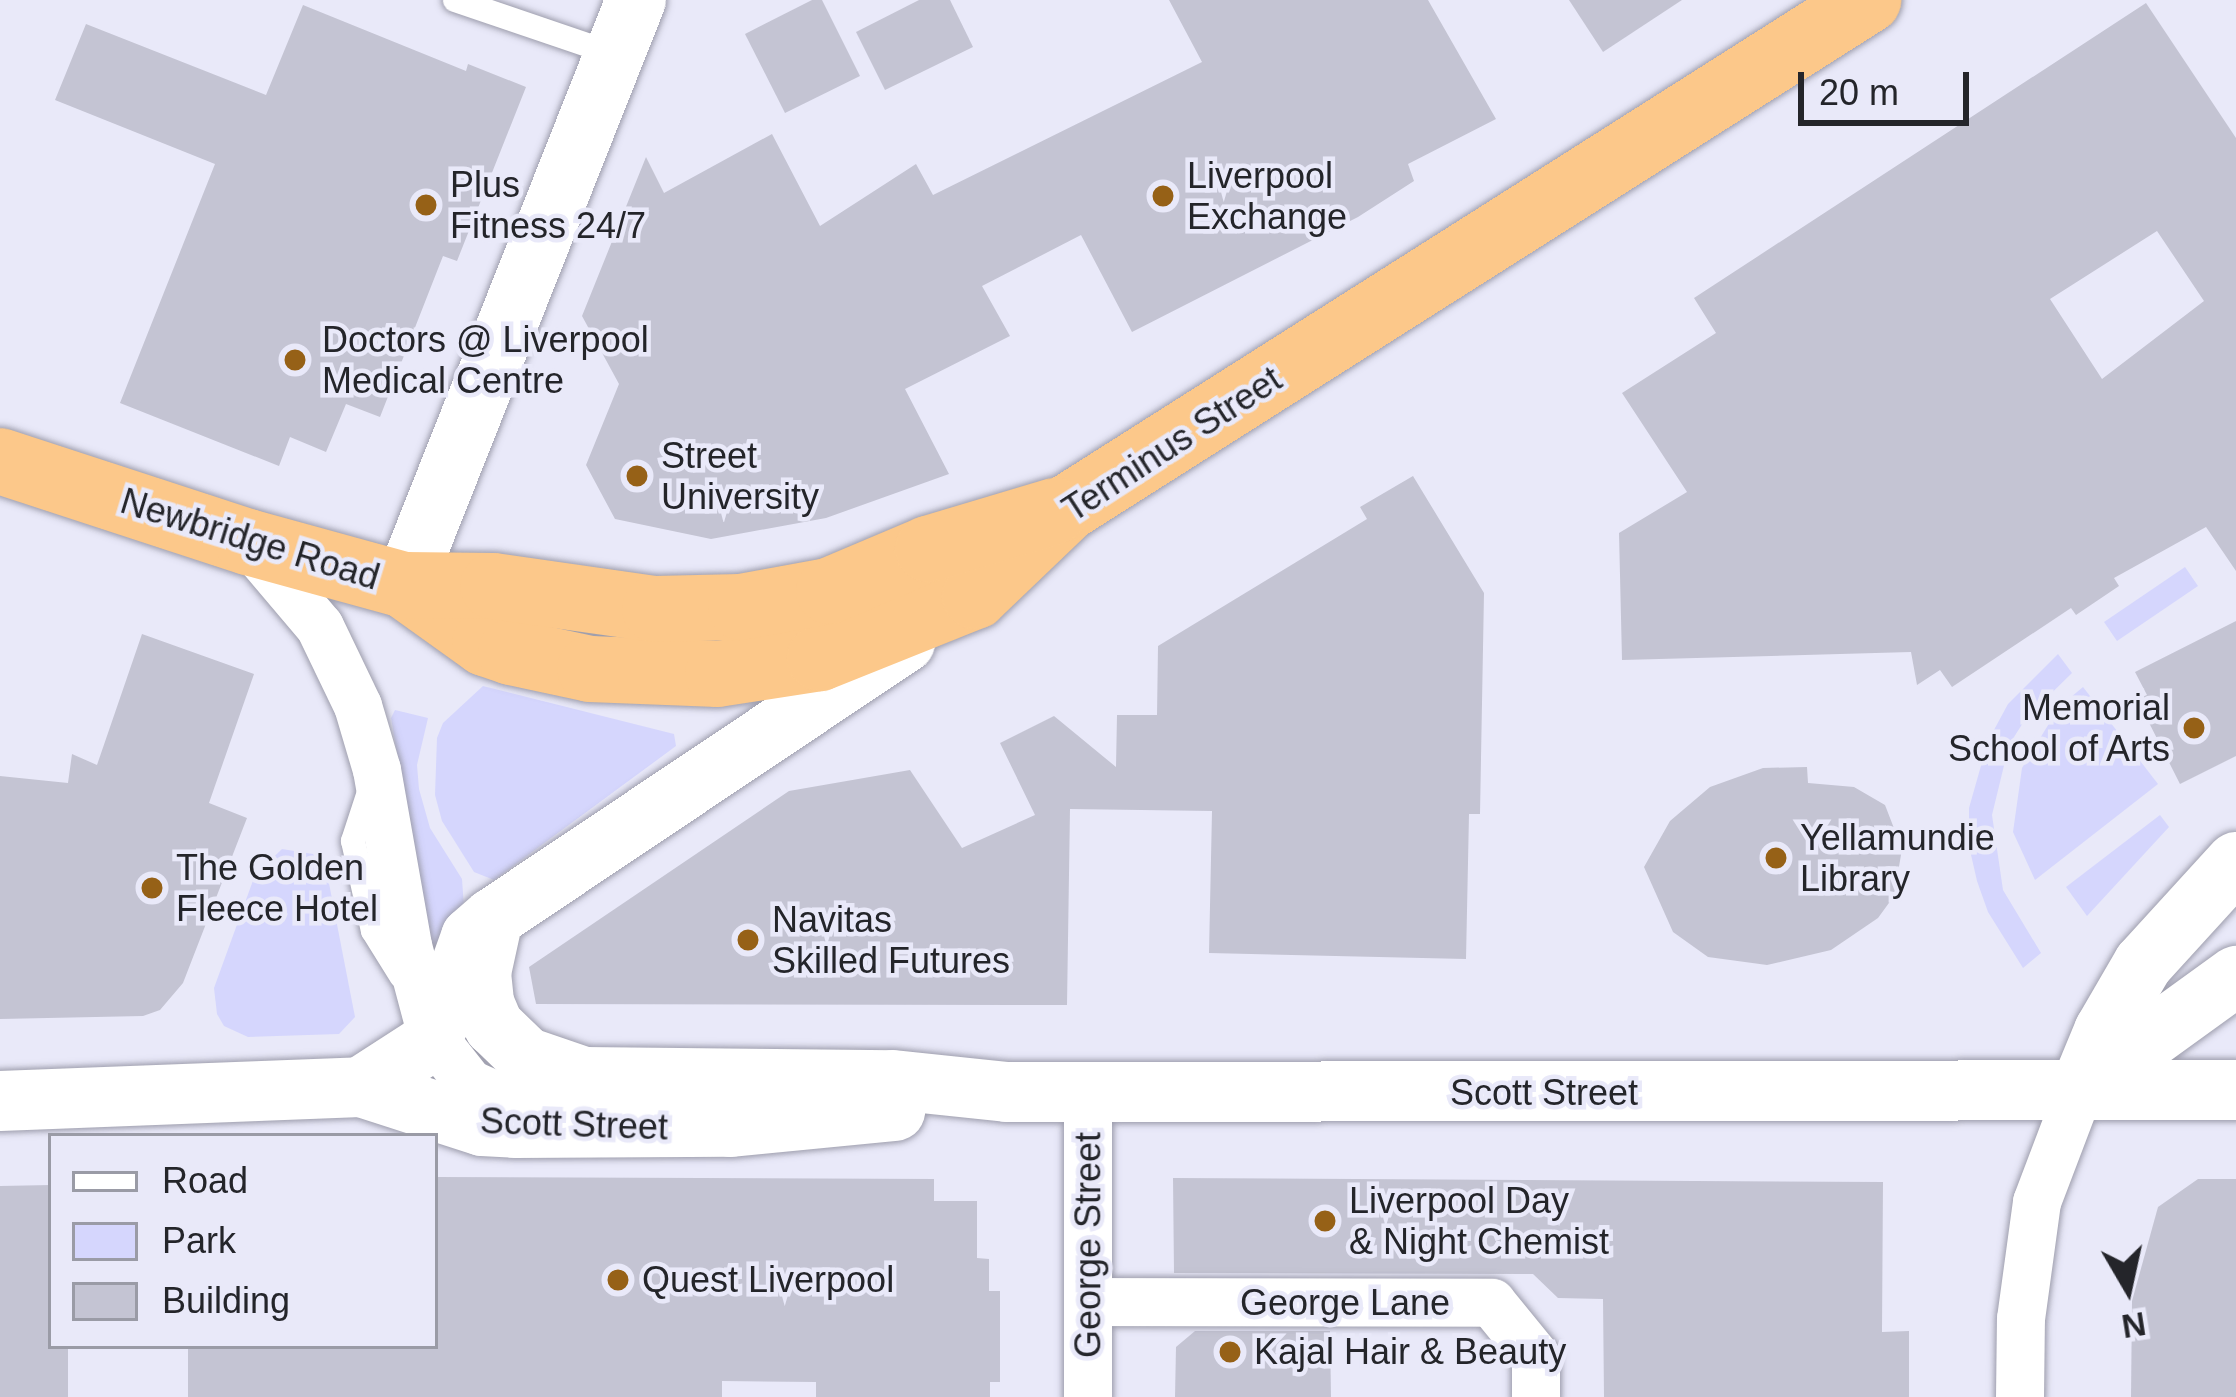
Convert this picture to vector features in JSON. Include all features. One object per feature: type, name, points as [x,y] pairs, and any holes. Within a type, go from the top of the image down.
[{"type":"highway","name":"Terminus Street","points":[[975,596],[1066,508],[1868,0]]},
{"type":"highway","name":"Newbridge Road","points":[[0,461],[248,542],[404,585],[484,643],[590,670],[718,674],[820,658],[975,596]]},
{"type":"highway","points":[[404,585],[493,586],[655,610],[741,608],[829,591],[928,549],[1066,508]]},
{"type":"street","points":[[404,585],[636,0]]},
{"type":"street","points":[[248,542],[320,627],[358,706],[376,770],[427,1023],[470,1084],[502,1098],[536,1104],[985,1096]]},
{"type":"street","name":"Terminus Street","points":[[493,918],[975,596]]},
{"type":"street","points":[[2020,1397],[2021,1319],[2037,1202],[2080,1088],[2104,1031],[2144,964],[2236,862]]},
{"type":"street","points":[[362,1087],[382,1078],[427,1023],[471,937],[493,918]]},
{"type":"street","name":"Scott Street","points":[[493,918],[481,973],[484,1004],[514,1047],[548,1068],[584,1077],[893,1080],[985,1096]]},
{"type":"street","points":[[2080,1088],[2236,976]]},
{"type":"street","name":"Scott Street","points":[[0,1101],[362,1087],[482,1126],[515,1128],[748,1126],[985,1096],[1088,1093],[1909,1095],[2080,1088],[2236,1090]]},
{"type":"street","name":"George Street","points":[[1088,1093],[1088,1397]]},
{"type":"street","name":"George Lane","points":[[1089,1302],[1492,1303],[1536,1357],[1536,1397]]},
{"type":"lane","points":[[455,0],[614,55]]},
{"type":"green space","points":[[2185,567],[2198,586],[2117,641],[2104,622]]},
{"type":"green space","points":[[2058,654],[2072,673],[2026,718],[2009,745],[1992,815],[2003,890],[2041,953],[2023,968],[1988,912],[1977,881],[1969,846],[1969,808],[1988,741],[2008,704]]},
{"type":"green space","points":[[483,686],[674,734],[676,746],[494,880],[474,872],[442,821],[435,795],[437,738],[443,723]]},
{"type":"green space","points":[[2083,687],[2158,784],[2035,880],[2013,832],[2022,768],[2059,707]]},
{"type":"green space","points":[[395,710],[428,718],[417,765],[419,789],[430,828],[462,879],[464,908],[434,970],[391,718]]},
{"type":"green space","points":[[2160,815],[2169,827],[2087,916],[2066,887]]},
{"type":"green space","points":[[282,849],[313,854],[327,873],[355,1017],[339,1034],[248,1037],[224,1026],[217,1014],[214,988],[255,875]]},
{"type":"building","points":[[812,0],[822,0],[860,76],[785,113],[745,34]]},
{"type":"building","points":[[919,0],[950,0],[973,47],[885,90],[856,32]]},
{"type":"building","points":[[1169,0],[1428,0],[1496,119],[1408,164],[1414,181],[1358,217],[1132,332],[1081,235],[982,286],[1010,336],[905,389],[949,474],[826,518],[711,539],[615,519],[586,465],[619,384],[582,316],[646,157],[664,193],[772,134],[820,226],[916,164],[933,195],[1202,62]]},
{"type":"building","points":[[1569,0],[1682,0],[1603,52]]},
{"type":"building","points":[[2146,3],[2236,138],[2236,571],[2206,527],[2114,578],[2119,586],[2076,615],[2071,608],[1952,687],[1940,670],[1917,685],[1911,652],[1622,660],[1619,533],[1687,492],[1622,393],[1716,333],[1694,298]],"holes":[[[2157,231],[2204,301],[2102,379],[2050,299]]]},
{"type":"building","points":[[303,5],[466,71],[468,64],[526,87],[457,261],[443,256],[380,417],[346,404],[326,452],[290,437],[279,466],[120,403],[215,164],[55,100],[86,24],[266,95]]},
{"type":"building","points":[[1413,476],[1484,593],[1480,814],[1469,814],[1466,959],[1209,953],[1212,811],[1070,809],[1067,1005],[536,1004],[529,967],[789,791],[910,770],[962,848],[1035,815],[1000,743],[1054,716],[1116,767],[1117,715],[1157,715],[1158,646],[1367,519],[1360,507]]},
{"type":"building","name":"Memorial School of Arts","points":[[2236,621],[2236,756],[2180,784],[2137,699],[2147,695],[2135,672]]},
{"type":"building","points":[[142,634],[254,674],[209,803],[247,818],[183,983],[160,1010],[143,1016],[0,1019],[0,776],[68,783],[72,754],[97,765]]},
{"type":"building","name":"Yellamundie Library","points":[[1807,767],[1808,783],[1854,787],[1885,805],[1902,849],[1894,896],[1878,918],[1831,950],[1767,965],[1708,957],[1673,932],[1644,867],[1670,821],[1710,787],[1763,768]]},
{"type":"building","points":[[438,1177],[934,1179],[934,1201],[977,1201],[977,1258],[989,1259],[989,1291],[1000,1291],[1000,1382],[990,1382],[990,1397],[816,1397],[816,1382],[722,1381],[722,1397],[188,1397],[188,1349],[438,1349]]},
{"type":"building","points":[[1173,1178],[1883,1182],[1882,1332],[1909,1331],[1909,1397],[1604,1397],[1603,1299],[1558,1298],[1533,1274],[1174,1273]]},
{"type":"building","points":[[2198,1179],[2236,1179],[2236,1397],[2131,1397],[2132,1301],[2158,1207]]},
{"type":"building","points":[[48,1185],[48,1349],[68,1349],[68,1397],[0,1397],[0,1186]]},
{"type":"building","points":[[1195,1331],[1330,1331],[1331,1397],[1175,1397],[1176,1347]]},
{"type":"place","name":"Liverpool Exchange","points":[[1163,196]]},
{"type":"place","name":"Plus Fitness 24/7","points":[[426,205]]},
{"type":"place","name":"Doctors @ Liverpool Medical Centre","points":[[295,360]]},
{"type":"place","name":"Street University","points":[[637,476]]},
{"type":"place","name":"Memorial School of Arts","points":[[2194,728]]},
{"type":"place","name":"Yellamundie Library","points":[[1776,858]]},
{"type":"place","name":"The Golden Fleece Hotel","points":[[152,888]]},
{"type":"place","name":"Navitas Skilled Futures","points":[[748,940]]},
{"type":"place","name":"Liverpool Day & Night Chemist","points":[[1325,1221]]},
{"type":"place","name":"Quest Liverpool","points":[[618,1280]]},
{"type":"place","name":"Kajal Hair & Beauty","points":[[1230,1352]]}]
